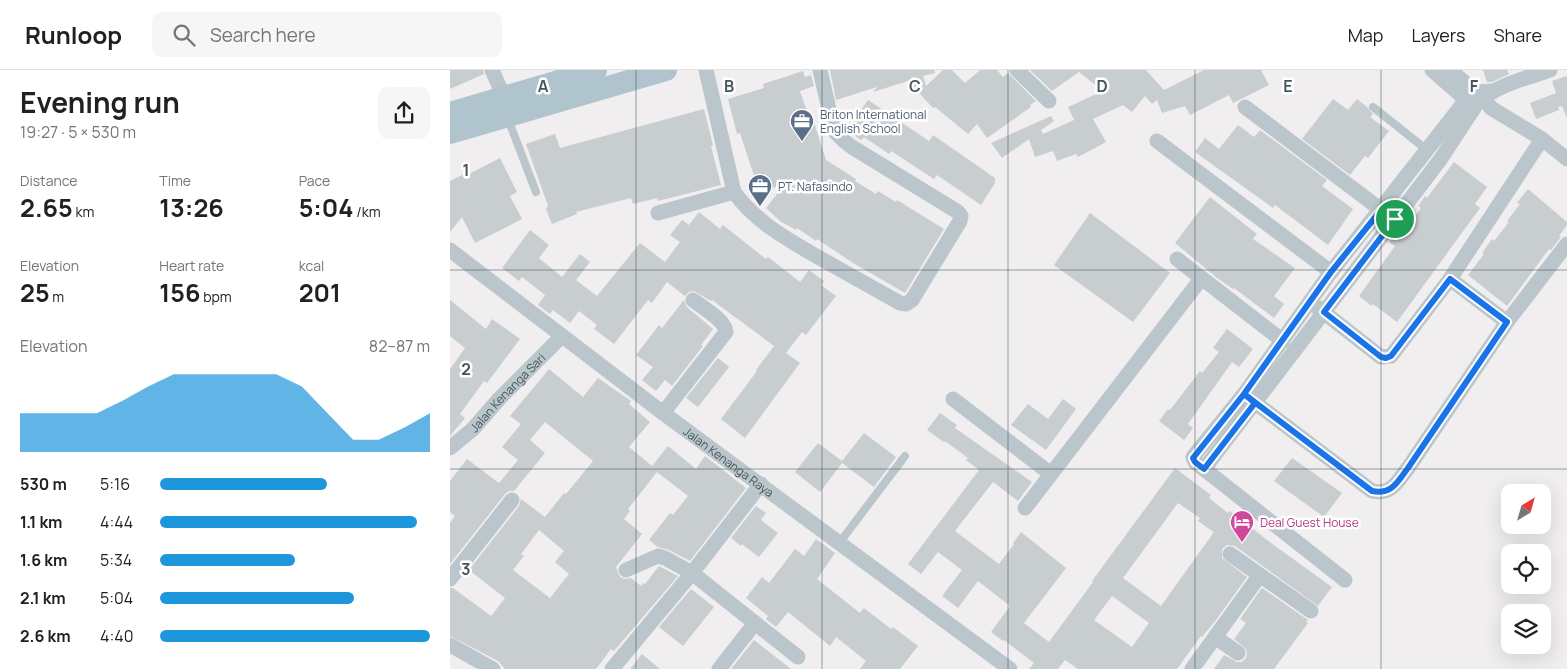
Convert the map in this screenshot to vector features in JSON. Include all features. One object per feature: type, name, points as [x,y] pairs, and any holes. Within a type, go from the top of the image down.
[{"type":"main road","points":[[450,133],[506,107],[596,70]]},
{"type":"main road","points":[[450,113],[506,107],[666,70]]},
{"type":"street","points":[[492,70],[506,107]]},
{"type":"street","points":[[706,70],[734,192],[752,212],[790,241],[900,303],[906,304],[912,300],[960,220],[960,214],[852,147],[838,136],[832,123],[820,70]]},
{"type":"street","points":[[1017,70],[1049,101]]},
{"type":"street","points":[[1432,70],[1481,99],[1567,159]]},
{"type":"street","points":[[1450,70],[1481,99]]},
{"type":"street","points":[[1345,580],[1204,469],[1250,399],[1283,341],[1331,272],[1427,150],[1481,99],[1550,70]]},
{"type":"street","points":[[1250,399],[1324,312],[1440,160],[1481,99]]},
{"type":"street","points":[[1245,108],[1395,219]]},
{"type":"street","points":[[1311,301],[1381,357],[1388,358],[1450,279],[1542,140]]},
{"type":"street","points":[[1157,141],[1331,272]]},
{"type":"street","points":[[658,213],[734,192]]},
{"type":"street","points":[[1250,399],[1372,491],[1382,493],[1390,489],[1408,468],[1507,322],[1567,244]]},
{"type":"street","name":"Jalan Kenanga Raya","points":[[450,250],[663,412],[1010,669]]},
{"type":"street","points":[[1177,259],[1283,341]]},
{"type":"street","points":[[1025,508],[1201,279]]},
{"type":"street","points":[[1450,279],[1507,322]]},
{"type":"street","points":[[663,412],[726,332],[722,323],[693,300]]},
{"type":"street","name":"Jalan Kenanga Sari","points":[[450,448],[473,429],[499,399],[562,336]]},
{"type":"street","points":[[953,399],[1051,474]]},
{"type":"street","points":[[612,669],[692,573],[761,484]]},
{"type":"street","points":[[450,579],[512,500]]},
{"type":"street","points":[[1230,554],[1311,611]]},
{"type":"street","points":[[626,570],[658,556],[665,558],[692,573],[798,658]]},
{"type":"street","points":[[1192,669],[1260,575]]},
{"type":"street","points":[[719,669],[755,623]]},
{"type":"street","points":[[1215,637],[1238,653]]},
{"type":"street","points":[[450,645],[492,669]]},
{"type":"lane","points":[[506,107],[536,192]]},
{"type":"lane","points":[[1373,107],[1427,150]]},
{"type":"lane","points":[[840,542],[906,456]]},
{"type":"building","points":[[450,70],[483,70],[484,74],[450,89]]},
{"type":"building","points":[[830,70],[934,70],[935,73],[923,76],[926,86],[943,70],[952,70],[965,83],[980,70],[997,70],[1003,77],[1008,73],[1036,101],[1030,105],[1031,107],[987,138],[977,124],[968,134],[935,107],[933,108],[908,81],[873,92],[877,87],[836,100]]},
{"type":"building","points":[[1030,70],[1146,70],[1164,90],[1204,70],[1261,70],[1269,85],[1233,103],[1229,95],[1190,115],[1185,106],[1162,113],[1157,100],[1152,104],[1145,96],[1132,112],[1123,105],[1093,119],[1106,142],[1078,157],[1076,154],[1057,161],[1053,151],[1035,157],[1029,139],[1002,158],[991,143],[1051,116],[1054,121],[1041,130],[1043,134],[1074,120],[1068,107],[1103,91],[1079,72],[1052,91]]},
{"type":"building","points":[[1483,70],[1507,70],[1509,74],[1492,82],[1487,82]]},
{"type":"building","points":[[803,71],[805,77],[811,75],[814,86],[800,91],[810,120],[813,119],[826,160],[876,194],[878,191],[896,202],[897,200],[944,229],[905,293],[853,263],[817,239],[816,241],[797,228],[796,230],[780,221],[766,208],[785,184],[756,193],[752,177],[754,176],[740,133],[737,134],[728,99],[764,88],[763,84]]},
{"type":"building","points":[[1567,76],[1567,118],[1562,106],[1558,107],[1559,110],[1536,119],[1530,103],[1556,93],[1552,81]]},
{"type":"building","points":[[1333,99],[1348,110],[1357,99],[1373,114],[1370,117],[1389,131],[1368,158],[1365,156],[1350,175],[1302,139]]},
{"type":"building","points":[[868,100],[929,141],[933,135],[995,178],[995,183],[981,205],[937,175],[934,179],[891,151],[889,154],[864,137],[861,140],[847,130]]},
{"type":"building","points":[[704,109],[721,185],[658,201],[657,198],[633,204],[631,198],[576,212],[577,214],[552,224],[546,209],[548,206],[526,144],[555,134],[560,148]]},
{"type":"building","points":[[1238,125],[1254,137],[1260,130],[1327,180],[1322,186],[1353,209],[1328,245],[1275,205],[1273,208],[1195,152],[1205,138],[1219,149]]},
{"type":"building","points":[[500,158],[517,192],[510,196],[522,219],[475,243],[462,217],[450,232],[450,181],[466,173],[467,175]]},
{"type":"building","points":[[1454,162],[1487,187],[1475,204],[1480,208],[1397,322],[1359,296],[1395,246],[1389,242],[1400,227],[1404,230],[1421,208],[1418,206],[1425,196],[1427,198]]},
{"type":"building","points":[[1528,189],[1567,222],[1567,225],[1559,236],[1561,237],[1551,250],[1549,249],[1507,306],[1468,275],[1484,254],[1482,253],[1492,239],[1494,241],[1509,222],[1507,221],[1520,204],[1517,203]]},
{"type":"building","points":[[1210,197],[1257,234],[1253,239],[1295,268],[1274,296],[1284,304],[1274,318],[1234,288],[1217,278],[1175,243]]},
{"type":"building","points":[[699,212],[720,229],[723,225],[766,259],[768,257],[800,282],[809,270],[824,281],[821,285],[836,296],[806,335],[802,332],[786,353],[800,363],[745,438],[721,419],[774,346],[712,300],[694,291],[689,292],[685,296],[667,282],[652,303],[648,300],[614,344],[594,329],[597,325],[579,311],[570,323],[553,310],[550,314],[538,305],[545,295],[522,277],[519,281],[502,268],[530,230],[549,245],[539,258],[562,277],[580,254],[590,262],[576,280],[597,296],[640,243],[665,262],[680,242],[670,235],[682,220],[689,225]]},
{"type":"building","points":[[1090,213],[1170,273],[1133,322],[1054,265]]},
{"type":"building","points":[[450,300],[486,329],[492,319],[520,339],[487,383],[484,381],[460,414],[465,418],[450,436],[450,369],[465,348],[450,336]]},
{"type":"building","points":[[684,300],[687,307],[713,329],[701,345],[703,346],[672,386],[665,380],[656,391],[642,380],[653,367],[636,355],[659,325],[662,328]]},
{"type":"building","points":[[1227,329],[1253,349],[1239,367],[1232,362],[1188,424],[1193,428],[1184,440],[1159,421],[1168,409],[1170,410],[1200,371],[1202,373],[1219,352],[1213,348]]},
{"type":"building","points":[[718,358],[729,367],[698,407],[686,398]]},
{"type":"building","points":[[549,369],[583,397],[598,378],[631,401],[629,404],[650,422],[629,447],[652,466],[668,446],[696,469],[705,456],[746,488],[690,561],[669,550],[658,547],[649,540],[670,513],[673,515],[688,496],[657,472],[628,509],[630,511],[624,519],[642,534],[616,567],[620,577],[625,579],[631,578],[641,586],[643,583],[645,584],[659,566],[678,576],[614,651],[611,649],[596,669],[505,669],[498,661],[450,636],[450,588],[453,588],[491,616],[505,598],[469,570],[519,506],[521,499],[545,517],[593,461],[545,422],[530,440],[545,453],[514,491],[509,491],[505,494],[450,564],[450,523],[455,516],[450,512],[450,481],[467,459],[499,483],[518,460],[502,447],[521,424],[510,416]],"holes":[[[539,530],[564,551],[555,562],[569,574],[550,598],[513,570],[524,556],[521,554]]]},
{"type":"building","points":[[1063,399],[1076,409],[1046,450],[1011,425],[1028,404],[1048,419]]},
{"type":"building","points":[[940,413],[957,425],[955,428],[1032,482],[1018,501],[993,482],[955,531],[999,564],[1021,532],[1066,568],[1024,623],[1049,642],[1175,468],[1211,495],[1209,498],[1228,513],[1230,511],[1332,587],[1318,606],[1235,546],[1227,545],[1222,549],[1222,558],[1247,577],[1177,669],[1078,669],[1065,660],[1058,669],[1029,669],[1034,663],[991,632],[1010,606],[978,581],[958,608],[942,596],[962,570],[938,552],[921,574],[908,564],[979,470],[966,460],[968,458],[927,430]],"holes":[[[1178,503],[1200,518],[1198,521],[1214,532],[1161,606],[1123,578]],[[1112,596],[1149,623],[1132,647],[1094,620]]]},
{"type":"building","points":[[864,433],[896,457],[874,487],[842,463],[820,492],[795,472],[818,443],[842,461]]},
{"type":"building","points":[[1292,458],[1342,493],[1324,517],[1274,481]]},
{"type":"building","points":[[756,506],[766,513],[761,520],[778,533],[759,557],[731,538]]},
{"type":"building","points":[[816,539],[835,553],[817,579],[860,613],[864,608],[891,629],[893,627],[918,646],[900,669],[860,669],[866,661],[836,637],[830,646],[788,612],[776,627],[766,619],[768,616],[746,598],[762,577],[769,583],[795,549],[804,556]]},
{"type":"building","points":[[1262,588],[1308,620],[1306,622],[1308,623],[1274,669],[1214,669],[1224,655],[1237,662],[1242,662],[1246,658],[1246,649],[1234,639],[1246,623],[1240,619]]},
{"type":"building","points":[[691,589],[714,607],[683,646],[659,627]]},
{"type":"building","points":[[754,640],[791,669],[731,669]]},
{"type":"building","points":[[642,654],[660,669],[630,669]]},
{"type":"place","name":"Briton International English School","points":[[802,142]]},
{"type":"place","name":"PT. Nafasindo","points":[[760,207]]},
{"type":"place","name":"Deal Guest House","points":[[1242,543]]},
{"type":"route","points":[[1395,219],[1324,312],[1381,357],[1386,358],[1391,356],[1450,279],[1507,322],[1398,481],[1390,489],[1382,493],[1372,491],[1244,394],[1193,458],[1195,462],[1204,469],[1255,403],[1244,394],[1331,272],[1381,210],[1395,219]]}]
